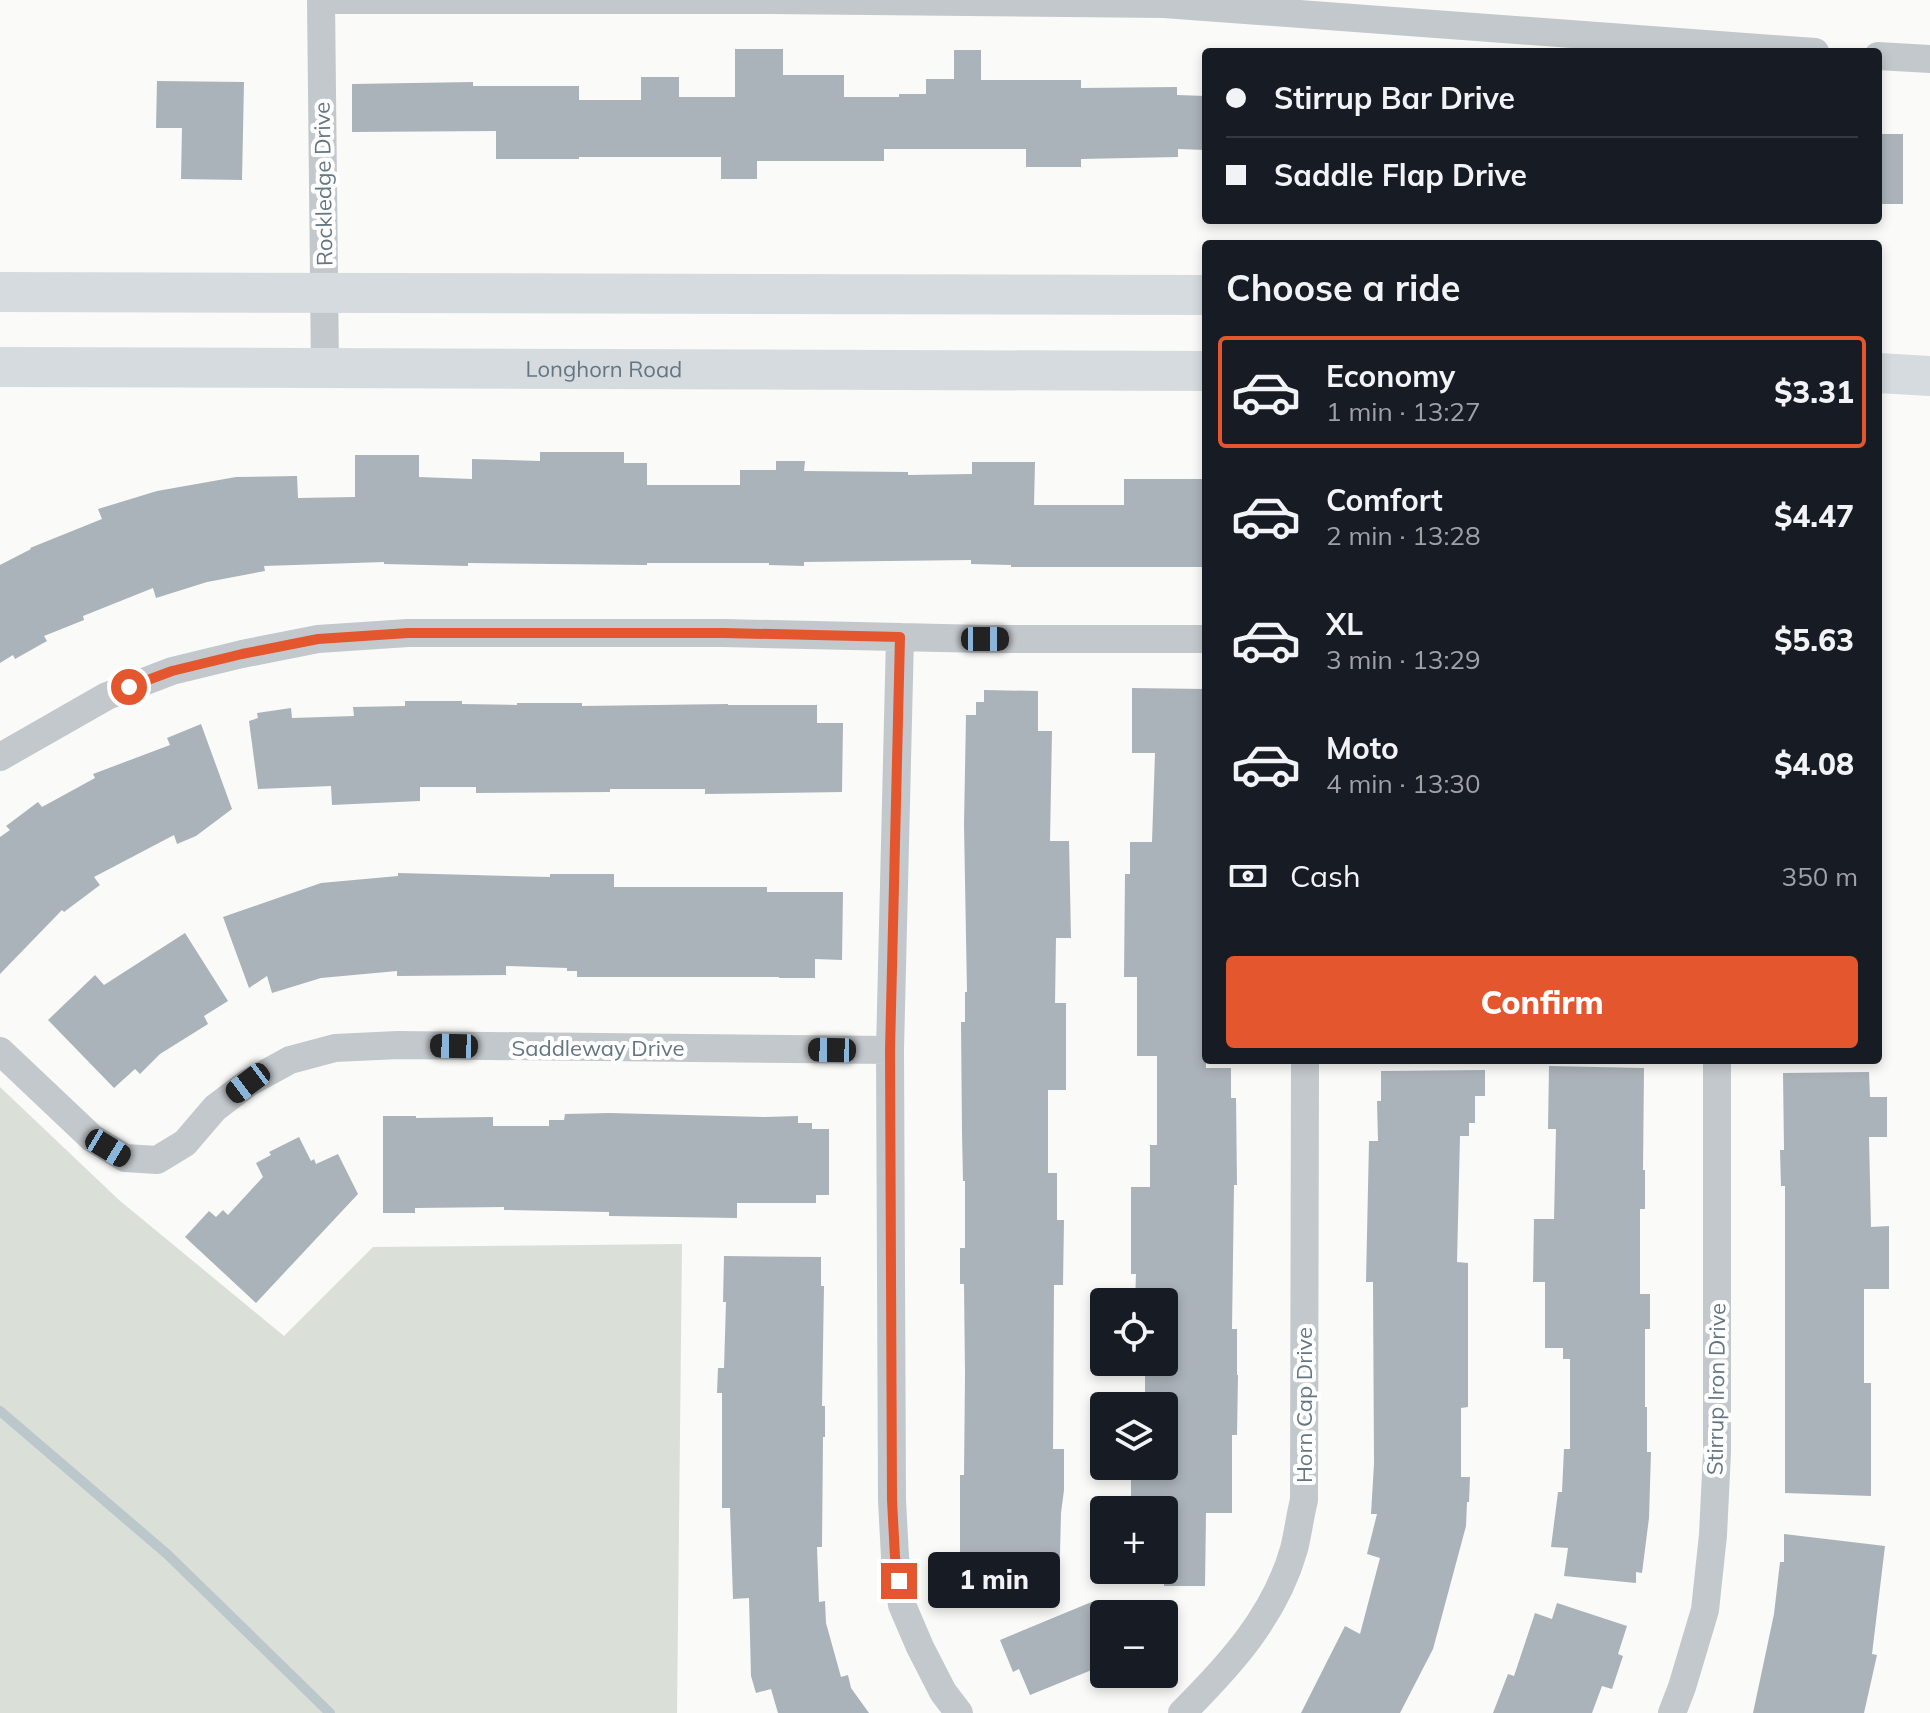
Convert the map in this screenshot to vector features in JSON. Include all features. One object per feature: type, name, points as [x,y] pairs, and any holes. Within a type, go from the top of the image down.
[{"type":"main road","points":[[0,292],[1202,295]]},
{"type":"main road","name":"Longhorn Road","points":[[0,367],[1202,371]]},
{"type":"main road","points":[[1882,373],[1930,376]]},
{"type":"street","points":[[321,0],[1164,4],[1761,48]]},
{"type":"street","name":"Rockledge Drive","points":[[321,0],[325,368]]},
{"type":"street","points":[[1882,56],[1930,59]]},
{"type":"street","points":[[0,757],[107,696],[172,671],[318,639],[408,633],[1202,639]]},
{"type":"street","points":[[900,637],[890,1050],[892,1500],[895,1557],[902,1605],[943,1692],[959,1713]]},
{"type":"street","name":"Saddleway Drive","points":[[0,1051],[92,1138],[125,1158],[157,1160],[185,1143],[215,1108],[248,1083],[290,1060],[335,1048],[398,1045],[890,1050]]},
{"type":"street","name":"Horn Cap Drive","points":[[1182,1713],[1224,1672],[1256,1630],[1279,1590],[1294,1549],[1304,1500],[1305,1064]]},
{"type":"street","name":"Stirrup Iron Drive","points":[[1672,1713],[1705,1610],[1713,1535],[1717,1452],[1717,1064]]},
{"type":"shaded area","points":[[0,1087],[119,1200],[284,1336],[373,1247],[682,1244],[677,1713],[0,1713]]},
{"type":"building","points":[[735,49],[783,49],[783,75],[844,75],[844,97],[926,94],[926,79],[954,79],[954,50],[981,50],[981,80],[1081,80],[1081,88],[1177,87],[1177,95],[1202,96],[1202,150],[1178,149],[1178,157],[1081,159],[1081,167],[1026,167],[1026,149],[884,149],[884,161],[757,161],[757,179],[721,179],[721,157],[496,159],[496,131],[352,132],[352,84],[473,82],[473,86],[579,86],[579,100],[641,100],[641,77],[679,77],[679,97],[735,97]]},
{"type":"building","points":[[157,81],[244,82],[242,180],[181,179],[182,128],[156,128]]},
{"type":"building","points":[[1882,134],[1903,134],[1903,204],[1882,204]]},
{"type":"building","points":[[540,452],[624,452],[624,463],[647,463],[647,485],[740,485],[740,470],[776,470],[776,461],[805,461],[804,471],[908,472],[908,475],[972,474],[972,462],[1035,462],[1034,505],[1124,505],[1124,479],[1202,479],[1202,567],[1011,567],[971,564],[971,560],[804,562],[804,566],[769,563],[468,563],[468,566],[384,562],[264,566],[265,571],[207,582],[156,598],[153,588],[83,616],[84,620],[44,636],[47,641],[15,659],[13,655],[0,663],[0,565],[30,548],[102,519],[98,509],[157,491],[236,477],[297,476],[298,498],[355,497],[355,455],[419,455],[419,477],[472,479],[472,459],[540,461]]},
{"type":"building","points":[[1132,688],[1202,689],[1202,1064],[1206,1064],[1206,1068],[1231,1068],[1231,1098],[1236,1098],[1237,1185],[1234,1185],[1232,1329],[1237,1329],[1238,1375],[1237,1435],[1232,1435],[1232,1513],[1206,1513],[1205,1586],[1164,1586],[1178,1584],[1178,1496],[1131,1496],[1131,1480],[1178,1480],[1178,1392],[1145,1392],[1145,1376],[1178,1376],[1178,1288],[1136,1288],[1136,1274],[1131,1274],[1131,1187],[1150,1187],[1150,1145],[1157,1145],[1157,1056],[1137,1056],[1137,977],[1124,977],[1125,874],[1130,874],[1130,842],[1152,842],[1155,753],[1132,753]]},
{"type":"building","points":[[984,690],[1038,691],[1038,731],[1052,731],[1050,841],[1069,841],[1071,938],[1056,938],[1055,1003],[1066,1003],[1066,1090],[1048,1090],[1048,1173],[1057,1173],[1057,1220],[1064,1220],[1063,1285],[1054,1285],[1053,1449],[1064,1449],[1059,1592],[972,1590],[972,1559],[960,1559],[965,1374],[964,1284],[960,1284],[960,1248],[965,1248],[961,1022],[965,1022],[967,992],[966,715],[976,715],[976,702],[984,702]]},
{"type":"building","points":[[405,701],[517,705],[582,703],[582,706],[817,705],[817,723],[843,723],[842,792],[705,794],[705,789],[610,789],[610,792],[476,793],[476,787],[420,787],[420,801],[332,805],[331,786],[258,789],[249,721],[258,718],[257,713],[291,708],[292,718],[354,716],[353,707],[405,706]]},
{"type":"building","points":[[201,724],[232,809],[196,836],[177,844],[174,835],[94,877],[100,885],[64,912],[62,910],[0,974],[0,837],[10,830],[6,826],[38,802],[42,807],[95,778],[93,774],[170,745],[167,738]]},
{"type":"building","points":[[398,873],[550,877],[550,874],[614,874],[614,887],[767,887],[767,892],[843,892],[842,960],[815,959],[815,978],[577,977],[577,971],[567,971],[567,968],[506,966],[506,975],[397,976],[397,971],[321,978],[272,993],[267,976],[249,988],[223,917],[321,883],[398,876]]},
{"type":"building","points":[[185,933],[228,1001],[204,1016],[208,1024],[160,1054],[140,1074],[135,1069],[114,1088],[48,1020],[95,975],[104,985]]},
{"type":"building","points":[[1549,1066],[1644,1068],[1645,1209],[1640,1209],[1640,1294],[1650,1294],[1650,1329],[1645,1329],[1645,1407],[1647,1452],[1651,1452],[1649,1518],[1642,1573],[1636,1572],[1636,1583],[1564,1576],[1568,1548],[1551,1547],[1558,1492],[1562,1492],[1564,1449],[1570,1449],[1570,1359],[1563,1359],[1563,1348],[1545,1348],[1545,1282],[1533,1282],[1534,1219],[1554,1219],[1556,1129],[1548,1129]]},
{"type":"building","points":[[1485,1070],[1485,1096],[1475,1096],[1475,1123],[1469,1123],[1469,1136],[1460,1136],[1457,1262],[1468,1263],[1468,1407],[1461,1408],[1461,1477],[1470,1477],[1469,1502],[1466,1526],[1433,1649],[1400,1713],[1301,1713],[1345,1626],[1360,1634],[1380,1558],[1367,1554],[1377,1514],[1371,1514],[1374,1464],[1373,1282],[1366,1282],[1369,1141],[1378,1141],[1377,1101],[1381,1101],[1381,1071]]},
{"type":"building","points":[[1869,1072],[1870,1097],[1887,1097],[1887,1137],[1869,1137],[1871,1227],[1889,1226],[1889,1289],[1864,1289],[1864,1383],[1871,1383],[1871,1496],[1785,1493],[1785,1186],[1781,1186],[1780,1150],[1784,1150],[1783,1073]]},
{"type":"building","points":[[565,1114],[798,1116],[798,1123],[812,1123],[812,1129],[829,1129],[829,1195],[816,1195],[816,1203],[737,1203],[737,1218],[609,1216],[609,1212],[504,1210],[504,1207],[415,1208],[415,1213],[383,1213],[383,1116],[493,1117],[493,1126],[549,1126],[549,1120],[564,1120]]},
{"type":"building","points":[[299,1137],[311,1161],[314,1159],[316,1164],[338,1154],[358,1194],[256,1303],[185,1237],[209,1211],[216,1217],[223,1210],[228,1215],[263,1177],[256,1163],[271,1155],[269,1152]]},
{"type":"building","points":[[724,1256],[821,1257],[825,1437],[822,1547],[817,1547],[819,1602],[825,1601],[826,1623],[841,1677],[848,1675],[851,1688],[869,1713],[778,1713],[771,1689],[756,1693],[751,1676],[749,1598],[733,1599],[730,1508],[722,1508],[722,1393],[717,1393],[718,1368],[724,1368]]},
{"type":"building","points":[[1784,1534],[1885,1546],[1872,1654],[1877,1655],[1864,1713],[1753,1713],[1774,1614],[1780,1562],[1784,1562]]},
{"type":"building","points":[[1090,1603],[1090,1671],[1030,1695],[1019,1669],[1013,1672],[1000,1640]]},
{"type":"building","points":[[1557,1603],[1627,1626],[1618,1654],[1623,1656],[1612,1689],[1602,1686],[1592,1713],[1493,1713],[1508,1674],[1514,1676],[1535,1613],[1552,1619]]},
{"type":"waterway","points":[[0,1411],[167,1554],[330,1713]]},
{"type":"route","points":[[129,687],[172,671],[318,639],[408,633],[724,633],[900,637],[890,1050],[892,1500],[899,1581]]}]
